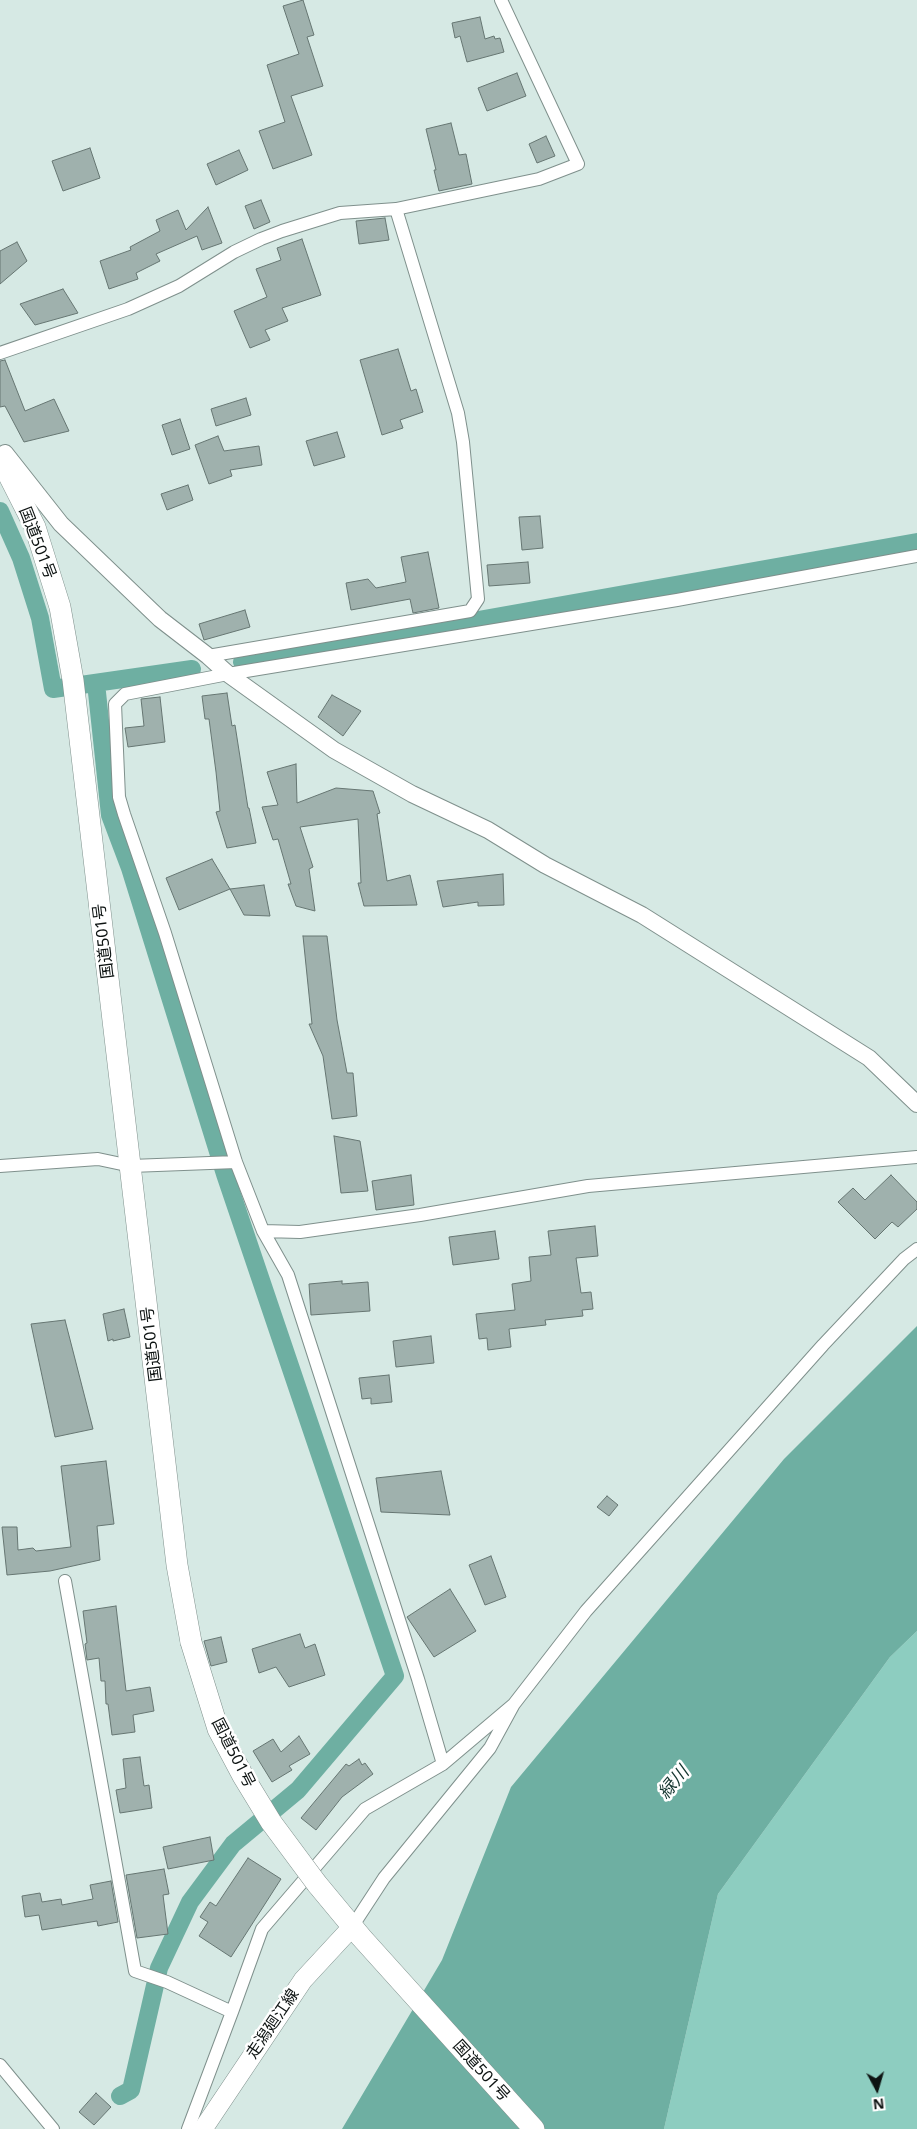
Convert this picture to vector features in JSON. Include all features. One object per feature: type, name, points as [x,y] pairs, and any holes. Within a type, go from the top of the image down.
[{"type":"highway","name":"国道501号","points":[[0,458],[38,536],[60,607],[74,688],[178,1565],[191,1642],[218,1729],[243,1776],[272,1822],[317,1884],[357,1932],[534,2129]]},
{"type":"main road","name":"走潟廻江線","points":[[203,2129],[303,1980],[357,1932]]},
{"type":"street","points":[[0,353],[128,309],[179,286],[234,252],[261,239],[340,214],[396,209],[539,179],[578,164],[501,0]]},
{"type":"street","points":[[208,656],[470,611],[478,599],[463,442],[458,413],[396,209]]},
{"type":"street","points":[[0,448],[61,524],[160,619],[228,674],[334,750],[412,794],[488,830],[545,865],[642,914],[869,1058],[917,1104]]},
{"type":"street","points":[[443,1764],[418,1678],[288,1275],[264,1232],[232,1162],[165,933],[119,798],[115,704],[126,694],[228,674],[658,604],[917,556]]},
{"type":"street","points":[[264,1232],[309,1231],[420,1215],[588,1186],[917,1157]]},
{"type":"street","points":[[0,1166],[98,1159],[131,1166],[232,1162]]},
{"type":"street","points":[[357,1932],[384,1878],[490,1748],[514,1704],[586,1612],[823,1345],[904,1259],[917,1249]]},
{"type":"street","points":[[65,1581],[135,1971],[166,1982],[232,2012]]},
{"type":"street","points":[[188,2129],[262,1929],[365,1809],[443,1764],[514,1704]]},
{"type":"street","points":[[0,2064],[53,2129]]},
{"type":"shaded area","points":[[917,1631],[917,2129],[664,2129],[718,1894],[890,1657]]},
{"type":"water","name":"緑川","points":[[917,1326],[917,1631],[890,1657],[718,1894],[664,2129],[342,2129],[442,1960],[511,1787],[784,1459]]},
{"type":"building","points":[[303,0],[314,35],[307,37],[323,86],[291,96],[312,155],[273,169],[259,131],[285,122],[267,65],[299,54],[283,6]]},
{"type":"building","points":[[480,17],[485,39],[494,36],[495,39],[500,38],[504,52],[467,62],[460,36],[455,38],[452,23]]},
{"type":"building","points":[[517,73],[526,96],[487,111],[478,88]]},
{"type":"building","points":[[451,123],[459,155],[466,154],[472,184],[439,191],[426,129]]},
{"type":"building","points":[[546,136],[555,156],[537,163],[529,144]]},
{"type":"building","points":[[90,148],[100,178],[63,191],[52,161]]},
{"type":"building","points":[[239,150],[248,170],[216,185],[207,164]]},
{"type":"building","points":[[261,200],[270,222],[254,229],[245,206]]},
{"type":"building","points":[[208,207],[222,243],[202,250],[197,236],[156,254],[160,261],[136,273],[138,279],[109,289],[100,261],[131,250],[130,247],[160,231],[156,220],[178,210],[186,230]]},
{"type":"building","points":[[385,218],[389,240],[359,244],[356,221]]},
{"type":"building","points":[[302,239],[321,295],[282,308],[288,321],[265,330],[270,340],[250,348],[234,311],[267,297],[256,269],[281,260],[277,248]]},
{"type":"building","points":[[17,242],[27,261],[0,284],[0,251]]},
{"type":"building","points":[[63,289],[78,313],[35,325],[20,304]]},
{"type":"building","points":[[398,349],[411,391],[416,389],[423,412],[400,420],[403,428],[382,435],[360,360]]},
{"type":"building","points":[[5,360],[25,411],[54,399],[69,431],[24,442],[5,406],[0,407],[0,361]]},
{"type":"building","points":[[246,398],[251,415],[216,426],[211,409]]},
{"type":"building","points":[[180,419],[190,449],[172,455],[162,425]]},
{"type":"building","points":[[337,432],[345,457],[314,466],[306,441]]},
{"type":"building","points":[[218,436],[224,451],[259,446],[262,465],[230,470],[232,476],[209,484],[195,445]]},
{"type":"building","points":[[188,485],[193,500],[167,510],[161,494]]},
{"type":"building","points":[[540,516],[543,548],[522,550],[519,517]]},
{"type":"building","points":[[428,552],[439,608],[413,613],[410,599],[351,610],[346,583],[368,579],[376,588],[406,582],[401,557]]},
{"type":"building","points":[[528,562],[530,583],[489,586],[487,565]]},
{"type":"building","points":[[245,610],[250,627],[204,640],[199,624]]},
{"type":"building","points":[[227,693],[232,726],[235,725],[248,808],[256,843],[227,848],[216,812],[220,811],[216,772],[209,719],[205,719],[202,696]]},
{"type":"building","points":[[332,695],[361,711],[343,736],[318,717]]},
{"type":"building","points":[[160,697],[165,742],[128,747],[125,728],[144,726],[141,699]]},
{"type":"building","points":[[296,764],[297,803],[336,788],[373,791],[380,813],[377,814],[387,881],[410,875],[417,905],[364,906],[358,883],[361,883],[358,819],[300,827],[313,867],[309,869],[315,911],[296,906],[288,884],[291,884],[278,839],[273,840],[262,807],[278,805],[267,772]]},
{"type":"building","points":[[212,859],[230,889],[179,910],[166,878]]},
{"type":"building","points":[[503,874],[504,905],[478,906],[478,902],[443,907],[437,881]]},
{"type":"building","points":[[264,885],[270,916],[244,915],[230,889]]},
{"type":"building","points":[[303,936],[327,936],[337,1020],[347,1073],[353,1073],[357,1116],[332,1119],[323,1056],[309,1024],[312,1024]]},
{"type":"building","points":[[334,1136],[360,1141],[368,1191],[341,1193]]},
{"type":"building","points":[[411,1175],[414,1205],[376,1210],[372,1181]]},
{"type":"building","points":[[891,1175],[917,1202],[917,1209],[898,1227],[892,1222],[875,1239],[838,1202],[853,1188],[865,1200]]},
{"type":"building","points":[[595,1226],[598,1256],[576,1258],[581,1293],[591,1292],[593,1309],[582,1310],[583,1316],[545,1320],[546,1325],[509,1329],[511,1347],[488,1350],[487,1338],[479,1339],[476,1314],[515,1310],[512,1284],[531,1281],[529,1257],[551,1255],[548,1231]]},
{"type":"building","points":[[495,1231],[499,1259],[453,1265],[449,1237]]},
{"type":"building","points":[[342,1281],[342,1284],[368,1282],[370,1311],[311,1315],[309,1284]]},
{"type":"building","points":[[124,1309],[130,1337],[108,1341],[103,1314]]},
{"type":"building","points":[[65,1320],[93,1429],[55,1437],[31,1324]]},
{"type":"building","points":[[431,1336],[434,1363],[396,1367],[393,1341]]},
{"type":"building","points":[[389,1375],[392,1402],[371,1404],[371,1398],[362,1399],[359,1378]]},
{"type":"building","points":[[106,1461],[114,1524],[97,1526],[100,1560],[50,1571],[7,1575],[2,1527],[17,1527],[18,1550],[33,1548],[36,1551],[71,1547],[61,1466]]},
{"type":"building","points":[[441,1471],[450,1515],[381,1512],[376,1478]]},
{"type":"building","points":[[607,1496],[618,1505],[609,1516],[597,1507]]},
{"type":"building","points":[[491,1556],[506,1597],[485,1605],[469,1565]]},
{"type":"building","points":[[450,1589],[476,1631],[434,1657],[407,1617]]},
{"type":"building","points":[[116,1606],[126,1691],[150,1687],[154,1711],[133,1715],[135,1732],[112,1735],[108,1704],[106,1704],[105,1681],[101,1681],[99,1658],[87,1660],[83,1611]]},
{"type":"building","points":[[300,1634],[305,1648],[315,1644],[325,1675],[289,1687],[276,1667],[259,1673],[252,1649]]},
{"type":"building","points":[[221,1637],[227,1662],[211,1666],[204,1641]]},
{"type":"building","points":[[299,1736],[310,1754],[289,1766],[292,1770],[272,1782],[253,1751],[273,1739],[281,1752]]},
{"type":"building","points":[[140,1757],[144,1786],[149,1785],[152,1808],[120,1813],[116,1790],[126,1788],[123,1759]]},
{"type":"building","points":[[359,1759],[362,1765],[365,1763],[373,1774],[342,1797],[316,1830],[301,1818],[346,1764],[349,1766]]},
{"type":"building","points":[[210,1837],[214,1860],[168,1869],[163,1847]]},
{"type":"building","points":[[248,1858],[281,1879],[231,1957],[199,1936],[208,1922],[200,1917],[210,1902],[216,1906]]},
{"type":"building","points":[[164,1869],[169,1894],[163,1895],[168,1934],[137,1938],[126,1875]]},
{"type":"building","points":[[111,1881],[118,1922],[98,1926],[97,1921],[42,1930],[39,1915],[25,1917],[22,1896],[40,1893],[42,1902],[61,1899],[62,1905],[93,1899],[90,1885]]},
{"type":"building","points":[[96,2093],[111,2107],[94,2125],[79,2112]]},
{"type":"waterway","points":[[0,511],[21,558],[40,618],[53,689],[192,669]]},
{"type":"waterway","points":[[242,662],[917,542]]},
{"type":"waterway","points":[[96,683],[110,815],[130,868],[225,1174],[395,1676],[298,1790],[233,1844],[190,1902],[159,1968],[131,2090],[120,2096]]}]
